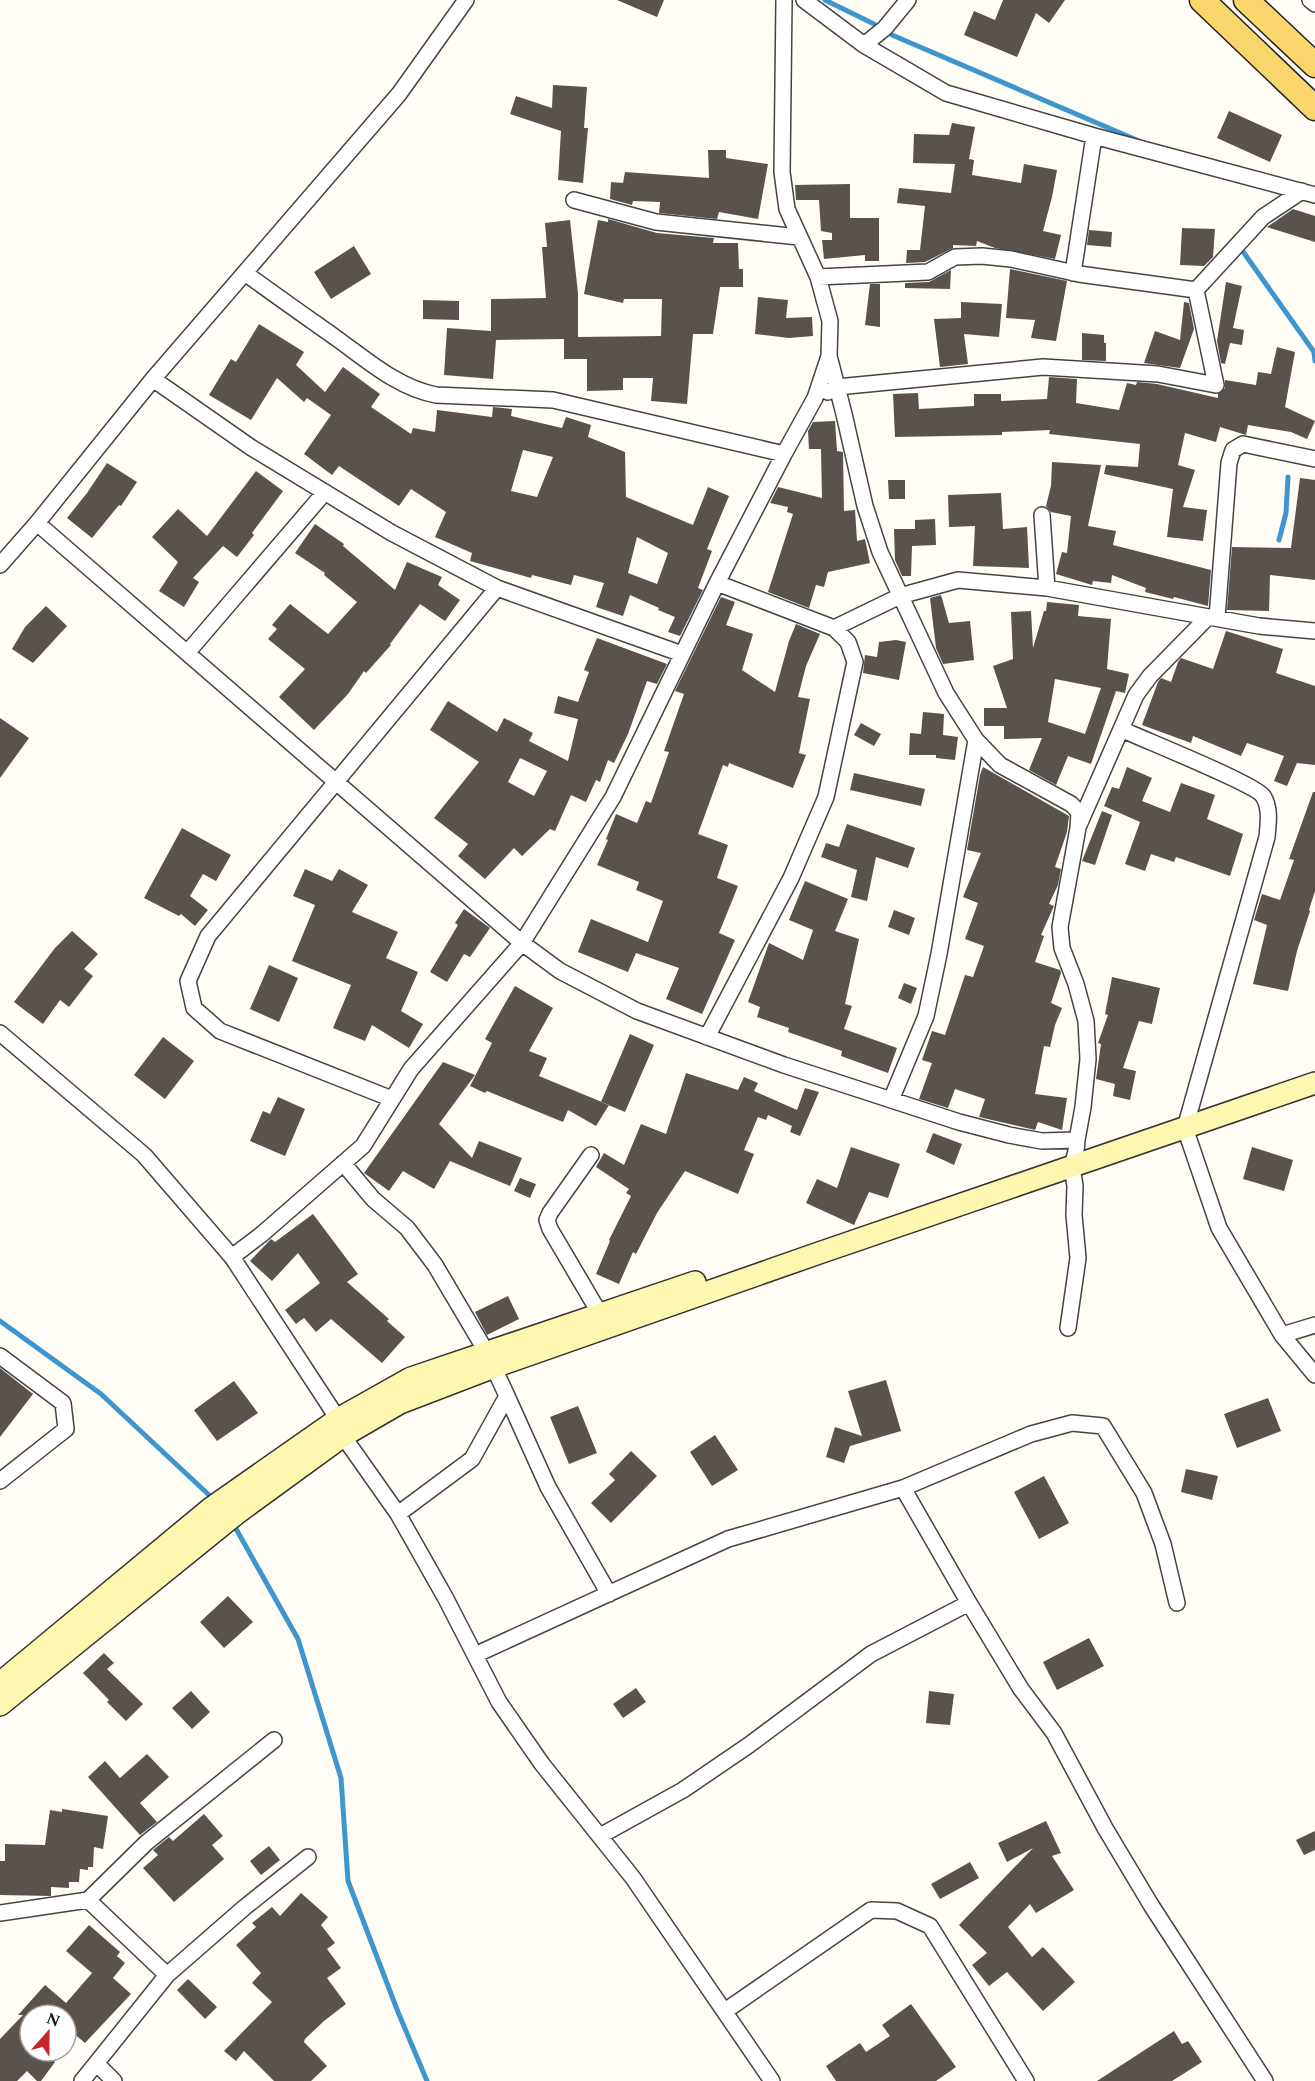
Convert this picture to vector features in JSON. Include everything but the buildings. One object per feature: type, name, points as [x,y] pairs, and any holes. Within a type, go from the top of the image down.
[{"type":"main road","points":[[1202,0],[1315,108]]},
{"type":"main road","points":[[1246,0],[1315,65]]},
{"type":"main road","points":[[1188,1120],[1315,1072]]},
{"type":"main road","points":[[0,1683],[211,1508],[341,1427],[600,1314],[1075,1153],[1315,1083]]},
{"type":"main road","points":[[491,1360],[1075,1153]]},
{"type":"main road","points":[[0,1705],[341,1427]]},
{"type":"street","points":[[0,565],[37,523],[153,379],[399,94],[466,0]]},
{"type":"street","points":[[784,0],[782,172],[787,209],[818,277],[830,321],[829,356],[865,506],[880,552],[946,693],[976,740],[1000,765],[1071,804],[1078,812],[1078,828],[1060,927],[1062,948],[1076,984],[1086,1021],[1088,1059],[1075,1153],[1074,1215],[1078,1258],[1068,1328]]},
{"type":"street","points":[[804,0],[864,45],[946,93],[1094,136],[1309,193]]},
{"type":"street","points":[[864,45],[885,28],[908,0]]},
{"type":"street","points":[[1310,0],[1315,4]]},
{"type":"street","points":[[1073,273],[1094,136]]},
{"type":"street","points":[[1196,290],[1263,217],[1309,193]]},
{"type":"street","points":[[574,200],[656,222],[799,237]]},
{"type":"street","points":[[818,277],[928,272],[955,257],[982,256],[1011,259],[1073,273],[1196,290]]},
{"type":"street","points":[[245,273],[382,371],[407,387],[421,392],[436,395],[553,400],[784,454]]},
{"type":"street","points":[[815,398],[837,387],[1043,367],[1158,374],[1216,385],[1196,290]]},
{"type":"street","points":[[232,1257],[262,1234],[363,1146],[411,1069],[522,943],[613,797],[717,583],[815,398],[829,356]]},
{"type":"street","points":[[153,379],[252,448],[392,533],[497,588],[682,654]]},
{"type":"street","points":[[1078,828],[1137,695],[1150,676],[1213,617],[1229,463],[1233,450],[1243,444],[1315,459]]},
{"type":"street","points":[[187,653],[325,492]]},
{"type":"street","points":[[1042,515],[1047,588]]},
{"type":"street","points":[[37,523],[522,943],[561,971],[637,1011],[783,1065],[959,1122],[1042,1141],[1075,1153]]},
{"type":"street","points":[[834,628],[900,596],[958,580],[1047,588],[1259,626],[1315,631]]},
{"type":"street","points":[[707,1036],[791,878],[826,797],[855,662],[848,642],[834,628],[717,583]]},
{"type":"street","points":[[392,1099],[220,1031],[194,1008],[188,981],[208,936],[497,588]]},
{"type":"street","points":[[1121,729],[1244,783],[1263,796],[1266,806],[1269,819],[1267,837],[1188,1120],[1219,1228],[1282,1335],[1315,1376]]},
{"type":"street","points":[[891,1100],[926,1016],[976,740]]},
{"type":"street","points":[[0,1033],[144,1155],[232,1257],[398,1514],[500,1702],[536,1755],[633,1878],[772,2081]]},
{"type":"street","points":[[591,1155],[547,1220],[550,1229],[600,1314]]},
{"type":"street","points":[[343,1162],[373,1199],[406,1228],[435,1265],[491,1360],[548,1487],[609,1594]]},
{"type":"street","points":[[1282,1335],[1315,1325]]},
{"type":"street","points":[[0,1356],[63,1403],[66,1429],[0,1481]]},
{"type":"street","points":[[398,1514],[472,1459],[507,1396]]},
{"type":"street","points":[[475,1655],[728,1539],[903,1488],[1031,1434],[1072,1424],[1103,1426],[1144,1493],[1163,1544],[1177,1603]]},
{"type":"street","points":[[903,1488],[1021,1689],[1054,1733],[1105,1828],[1151,1905],[1265,2081]]},
{"type":"street","points":[[600,1836],[692,1784],[749,1745],[871,1654],[969,1603]]},
{"type":"street","points":[[0,1913],[88,1900],[146,1843],[274,1740]]},
{"type":"street","points":[[82,2081],[167,1975],[244,1906],[308,1857]]},
{"type":"street","points":[[88,1900],[167,1975]]},
{"type":"street","points":[[725,2011],[871,1910],[897,1911],[930,1926],[1026,2081]]},
{"type":"street","points":[[97,2064],[114,2081]]},
{"type":"waterway","points":[[825,0],[874,24]]},
{"type":"waterway","points":[[892,35],[1139,141]]},
{"type":"waterway","points":[[1244,253],[1314,352],[1315,361]]},
{"type":"waterway","points":[[1279,540],[1286,513],[1288,477]]},
{"type":"waterway","points":[[0,1321],[101,1394],[209,1495]]},
{"type":"waterway","points":[[235,1527],[298,1639],[341,1778],[348,1881],[427,2081]]}]
